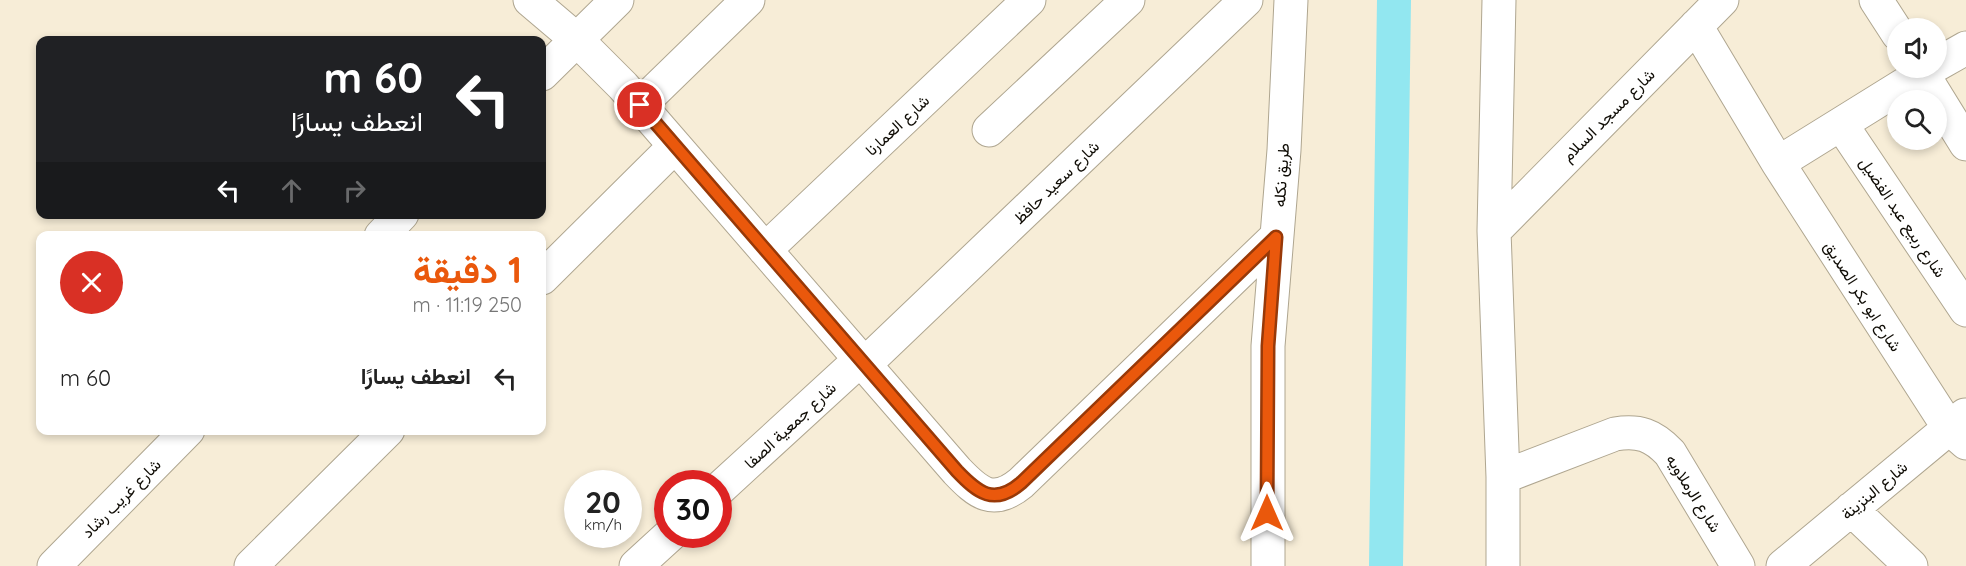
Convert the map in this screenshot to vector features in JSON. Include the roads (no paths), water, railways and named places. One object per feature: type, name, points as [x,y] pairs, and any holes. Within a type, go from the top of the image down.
[{"type":"street","points":[[530,0],[576,39],[640,105],[973,487],[982,493],[1002,494],[1021,483],[1276,237]]},
{"type":"street","points":[[546,70],[617,0]]},
{"type":"street","points":[[640,105],[748,0]]},
{"type":"street","name":"شارع العمارنا","points":[[765,250],[1029,0]]},
{"type":"street","points":[[989,130],[1128,0]]},
{"type":"street","name":"شارع سعيد حافظ","points":[[863,362],[1246,0]]},
{"type":"street","name":"طريق نكله","points":[[1268,566],[1268,346],[1284,150],[1291,0]]},
{"type":"street","points":[[1499,0],[1494,231],[1503,477],[1503,566]]},
{"type":"street","name":"شارع مسجد السلام","points":[[1494,231],[1722,0]]},
{"type":"street","points":[[1876,0],[1888,18]]},
{"type":"street","name":"شارع ابو بكر الصديق","points":[[1696,26],[1778,163],[1960,428]]},
{"type":"street","points":[[1947,58],[1966,48]]},
{"type":"street","points":[[1778,163],[1912,78]]},
{"type":"street","points":[[1932,78],[1966,144]]},
{"type":"street","name":"شارع ربيع عبد الفضيل","points":[[1841,124],[1966,310]]},
{"type":"street","points":[[546,274],[675,146]]},
{"type":"street","points":[[386,231],[397,219]]},
{"type":"street","name":"شارع جمعية الصفا","points":[[732,478],[863,362]]},
{"type":"street","name":"شارع البنزينة","points":[[1783,566],[1851,509],[1960,428]]},
{"type":"street","name":"شارع الرملاويه","points":[[1503,477],[1615,434],[1630,431],[1645,434],[1659,441],[1670,453],[1738,566]]},
{"type":"street","name":"شارع غريب رشاد","points":[[54,566],[183,435]]},
{"type":"street","points":[[251,566],[383,435]]},
{"type":"street","points":[[1851,509],[1911,566]]},
{"type":"street","points":[[636,566],[655,548]]},
{"type":"waterway","points":[[1386,566],[1394,0]]}]
